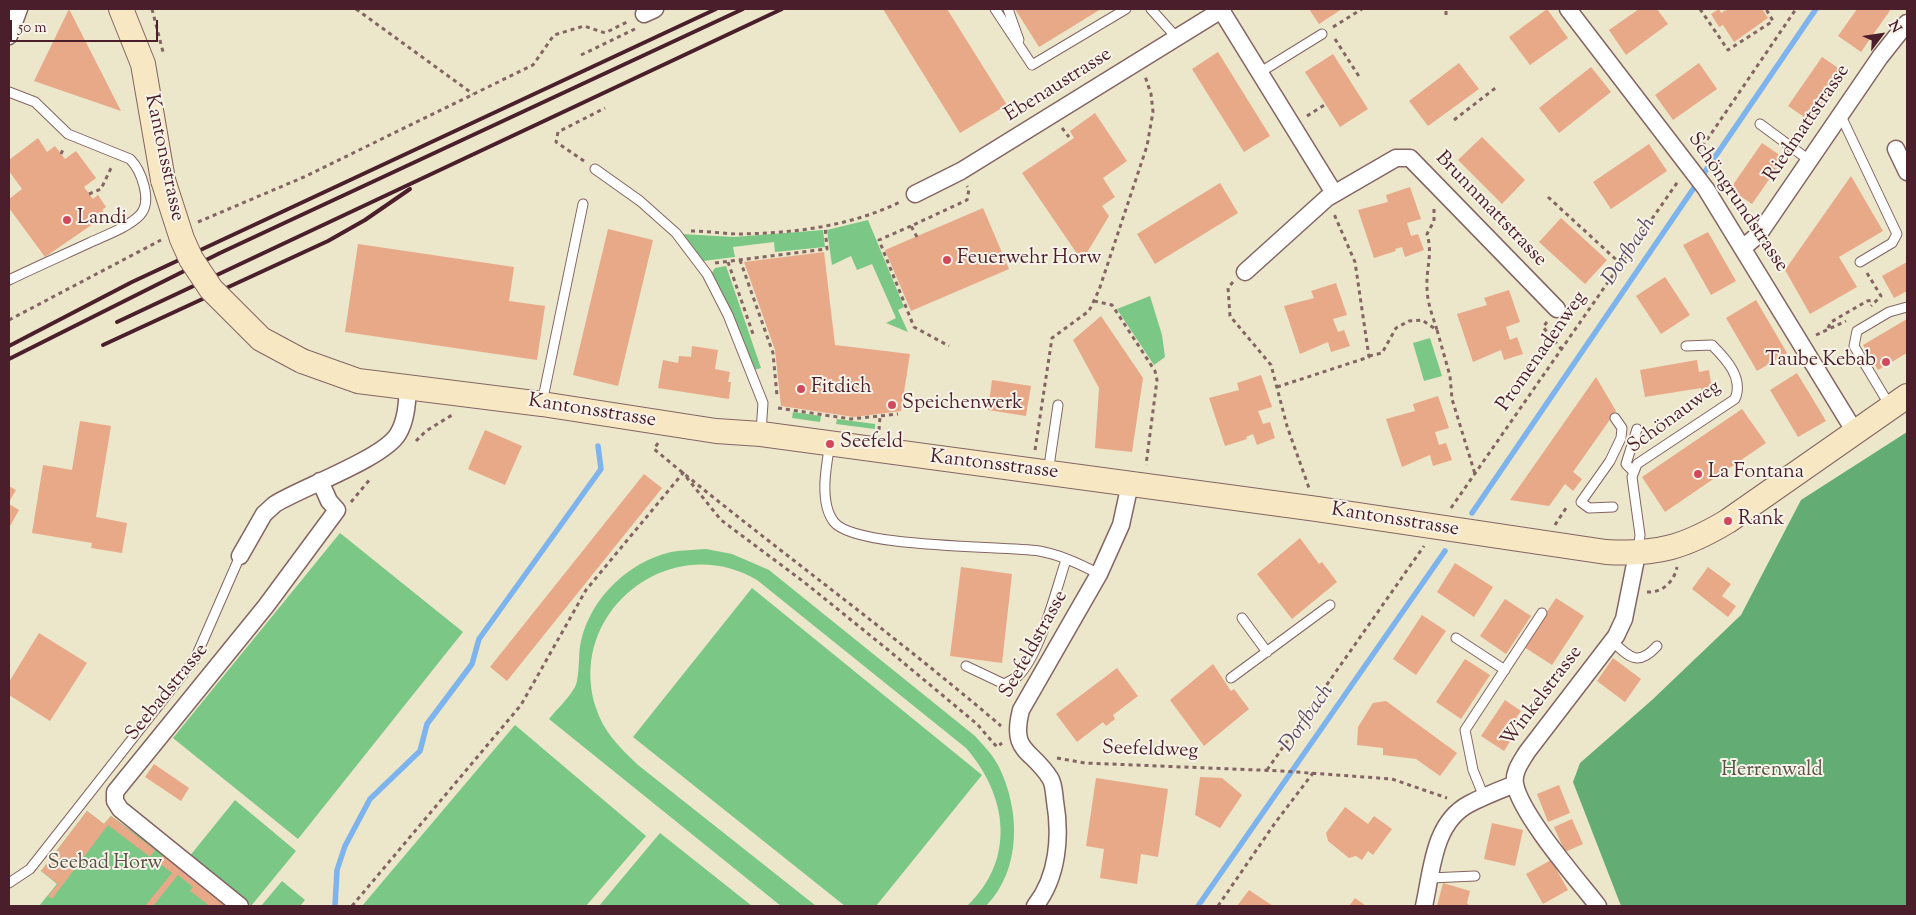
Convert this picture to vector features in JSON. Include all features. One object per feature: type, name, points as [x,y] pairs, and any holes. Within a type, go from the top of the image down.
[{"type":"main road","name":"Kantonsstrasse","points":[[121,9],[143,64],[163,180],[182,239],[191,259],[211,289],[261,339],[302,361],[358,381],[408,389],[542,404],[716,431],[761,434],[830,444],[1041,466],[1137,479],[1317,509],[1606,552],[1637,554],[1673,548],[1704,535],[1728,521],[1899,402]]},
{"type":"street","points":[[9,36],[20,9]]},
{"type":"street","points":[[1222,9],[1333,202]]},
{"type":"street","name":"Ebenaustrasse","points":[[915,194],[960,171],[1222,9]]},
{"type":"street","name":"Schöngrundstrasse","points":[[1568,9],[1706,189],[1855,432]]},
{"type":"street","name":"Riedmattstrasse","points":[[1743,248],[1759,234],[1840,113],[1907,23]]},
{"type":"street","points":[[1896,149],[1907,172]]},
{"type":"street","name":"Brunnmattstrasse","points":[[1245,272],[1333,202],[1396,158],[1410,158],[1557,309]]},
{"type":"street","name":"Seebadstrasse","points":[[240,556],[269,509],[287,496],[370,457],[392,442],[403,421],[408,389]]},
{"type":"street","name":"Seefeldstrasse","points":[[1035,906],[1042,898],[1054,870],[1059,825],[1052,780],[1017,737],[1021,710],[1099,574],[1121,525],[1137,479]]},
{"type":"street","name":"Seebadstrasse","points":[[240,906],[120,809],[115,801],[115,792],[266,606],[337,510],[329,501],[320,481]]},
{"type":"street","name":"Winkelstrasse","points":[[1515,784],[1518,766],[1527,752],[1612,641],[1624,620],[1637,554]]},
{"type":"street","points":[[1424,906],[1441,834],[1447,823],[1460,811],[1515,784],[1523,806],[1530,817],[1598,906]]},
{"type":"lane","points":[[994,9],[1032,65],[1126,9]]},
{"type":"lane","points":[[1008,9],[1021,48]]},
{"type":"lane","points":[[1151,9],[1177,38]]},
{"type":"lane","points":[[1260,73],[1326,32]]},
{"type":"lane","points":[[9,92],[35,102],[68,134],[130,159],[136,166],[142,180],[146,202],[141,214],[120,229],[9,280]]},
{"type":"lane","points":[[1840,113],[1896,228],[1897,234],[1892,243],[1860,262]]},
{"type":"lane","points":[[1760,124],[1809,160]]},
{"type":"lane","points":[[595,169],[640,201],[676,233],[701,265],[728,315],[763,403],[761,434]]},
{"type":"lane","points":[[542,404],[582,204]]},
{"type":"lane","points":[[1899,402],[1854,346],[1857,331],[1889,312],[1907,307]]},
{"type":"lane","name":"Schönauweg","points":[[1637,554],[1640,535],[1630,467],[1735,399],[1739,390],[1738,379],[1712,345],[1686,346]]},
{"type":"lane","points":[[1041,466],[1058,405]]},
{"type":"lane","points":[[1613,507],[1589,508],[1581,502],[1610,460],[1621,438],[1622,428],[1615,418]]},
{"type":"lane","points":[[1610,460],[1630,467],[1637,430]]},
{"type":"lane","points":[[830,444],[826,497],[830,515],[840,528],[885,539],[1041,552],[1099,574]]},
{"type":"lane","name":"Seebadstrasse","points":[[9,883],[30,869],[195,659],[240,556]]},
{"type":"lane","points":[[966,666],[1004,684],[1017,677],[1026,664],[1046,622],[1066,560]]},
{"type":"lane","points":[[1231,678],[1330,605]]},
{"type":"lane","points":[[1484,798],[1473,770],[1465,730],[1542,613]]},
{"type":"lane","points":[[1242,618],[1267,652]]},
{"type":"lane","points":[[1456,638],[1505,670]]},
{"type":"lane","points":[[1612,641],[1629,657],[1636,659],[1651,653],[1657,646]]},
{"type":"lane","points":[[1430,878],[1475,876]]},
{"type":"path","points":[[356,9],[473,94]]},
{"type":"path","points":[[1360,78],[1326,32],[1362,9]]},
{"type":"path","points":[[1446,9],[1446,15]]},
{"type":"path","points":[[1700,9],[1728,50],[1773,21],[1766,9]]},
{"type":"path","name":"Promenadenweg","points":[[1448,512],[1690,167],[1796,9]]},
{"type":"path","points":[[194,224],[304,177],[533,65],[554,36],[584,26],[604,33],[647,10],[649,22],[581,55]]},
{"type":"path","points":[[1041,466],[1052,338],[1089,311],[1141,164],[1153,112],[1146,79],[1137,62]]},
{"type":"path","points":[[1454,120],[1498,86]]},
{"type":"path","points":[[1301,120],[1326,104]]},
{"type":"path","points":[[595,169],[556,142],[558,132],[605,108]]},
{"type":"path","points":[[89,194],[101,189],[118,154]]},
{"type":"path","points":[[949,346],[914,327],[878,240],[966,200],[969,190],[960,171]]},
{"type":"path","points":[[676,233],[704,231],[740,234],[824,226],[852,221],[883,210],[915,194]]},
{"type":"path","points":[[1548,197],[1622,265]]},
{"type":"path","points":[[1333,202],[1355,262],[1369,356]]},
{"type":"path","points":[[1434,209],[1434,221],[1427,234],[1431,253],[1427,271],[1427,291],[1450,376],[1452,399],[1475,475]]},
{"type":"path","points":[[701,265],[828,249],[824,226]]},
{"type":"path","points":[[910,226],[917,237]]},
{"type":"path","points":[[9,320],[164,239]]},
{"type":"path","points":[[740,260],[773,353],[778,408],[851,419],[898,414]]},
{"type":"path","points":[[1860,262],[1881,296],[1863,310]]},
{"type":"path","points":[[1245,272],[1228,288],[1230,316],[1271,365],[1298,462],[1308,483],[1310,496]]},
{"type":"path","points":[[1828,328],[1831,322],[1867,301],[1874,300]]},
{"type":"path","points":[[1094,301],[1112,305],[1155,371],[1157,380],[1137,479]]},
{"type":"path","points":[[1557,309],[1543,327],[1562,350]]},
{"type":"path","points":[[1808,339],[1828,328],[1835,328],[1849,319]]},
{"type":"path","points":[[1277,387],[1382,352],[1396,328],[1409,321],[1422,320],[1436,330]]},
{"type":"path","points":[[414,442],[443,419],[458,412]]},
{"type":"path","points":[[662,438],[654,449],[816,576],[1001,726],[1005,732]]},
{"type":"path","points":[[683,473],[721,520],[804,582],[895,656],[977,724],[997,747],[1010,738]]},
{"type":"path","points":[[352,906],[521,705],[586,590],[683,473]]},
{"type":"path","points":[[347,507],[373,474]]},
{"type":"path","points":[[1552,532],[1569,504],[1581,502]]},
{"type":"path","points":[[1267,770],[1426,543]]},
{"type":"path","points":[[1646,592],[1662,590],[1676,574],[1678,566]]},
{"type":"path","name":"Seefeldweg","points":[[1032,757],[1052,757],[1085,763],[1313,773]]},
{"type":"path","points":[[1218,906],[1274,823],[1313,773],[1392,779],[1445,796],[1460,811]]},
{"type":"green space","points":[[868,220],[904,307],[898,310],[908,332],[886,323],[896,318],[872,264],[857,270],[851,256],[832,265],[827,230]]},
{"type":"green space","points":[[823,230],[825,247],[775,252],[774,242],[733,247],[735,257],[703,261],[681,234],[734,237]]},
{"type":"green space","points":[[726,266],[761,368],[754,370],[728,305],[711,274],[715,268]]},
{"type":"green space","points":[[1150,296],[1162,335],[1165,357],[1154,365],[1117,309]]},
{"type":"green space","points":[[1430,338],[1442,376],[1424,381],[1413,343]]},
{"type":"green space","points":[[793,412],[821,416],[820,422],[792,418]]},
{"type":"green space","points":[[837,419],[875,424],[875,429],[836,424]]},
{"type":"green space","name":"Herrenwald","points":[[1907,432],[1907,906],[1621,906],[1573,782],[1580,763],[1652,700],[1741,615],[1801,500]]},
{"type":"green space","points":[[340,533],[463,632],[298,839],[173,738]]},
{"type":"green space","points":[[706,549],[732,554],[769,570],[975,736],[991,755],[999,767],[1011,802],[1014,820],[1014,839],[1006,875],[998,891],[986,906],[967,906],[983,888],[993,869],[999,848],[1001,828],[998,807],[991,786],[980,767],[966,748],[757,580],[724,567],[691,565],[660,573],[633,589],[611,612],[596,640],[590,673],[596,708],[608,732],[638,765],[816,906],[781,906],[549,719],[577,683],[580,646],[586,625],[593,610],[614,584],[626,573],[655,557],[675,551]]},
{"type":"green space","points":[[752,588],[982,775],[876,906],[845,906],[633,737]]},
{"type":"green space","points":[[515,725],[646,836],[586,906],[362,906]]},
{"type":"green space","points":[[235,800],[296,851],[251,906],[189,857]]},
{"type":"green space","name":"Seebad Horw","points":[[87,811],[104,824],[111,816],[164,854],[228,906],[39,906],[57,884],[41,871]]},
{"type":"green space","points":[[660,833],[752,906],[599,906]]},
{"type":"green space","points":[[282,881],[305,900],[300,906],[261,906]]},
{"type":"building","points":[[69,9],[121,111],[34,81]]},
{"type":"building","points":[[883,9],[947,9],[1007,105],[960,133]]},
{"type":"building","points":[[1015,9],[1101,9],[1039,47]]},
{"type":"building","points":[[1309,9],[1342,9],[1319,24]]},
{"type":"building","points":[[1547,9],[1568,38],[1530,65],[1509,37]]},
{"type":"building","points":[[1639,9],[1657,9],[1668,24],[1626,55],[1609,30]]},
{"type":"building","points":[[1719,9],[1721,13],[1728,9],[1762,9],[1768,18],[1734,42],[1723,25],[1719,27],[1711,14]]},
{"type":"building","points":[[1857,9],[1891,9],[1861,52],[1838,36]]},
{"type":"building","points":[[1218,52],[1270,136],[1244,152],[1192,69]]},
{"type":"building","points":[[1333,54],[1368,109],[1340,127],[1305,72]]},
{"type":"building","points":[[1822,57],[1847,74],[1813,123],[1788,106]]},
{"type":"building","points":[[1459,63],[1479,89],[1428,126],[1409,101]]},
{"type":"building","points":[[1699,63],[1717,89],[1673,120],[1655,95]]},
{"type":"building","points":[[1591,67],[1611,92],[1559,133],[1539,108]]},
{"type":"building","points":[[1095,113],[1127,161],[1103,178],[1115,197],[1102,206],[1109,216],[1082,261],[1022,173],[1074,138],[1070,131]]},
{"type":"building","points":[[1482,137],[1525,180],[1502,204],[1458,160]]},
{"type":"building","points":[[38,138],[47,152],[55,146],[65,159],[76,151],[96,178],[84,187],[93,199],[98,195],[106,207],[102,210],[106,215],[45,257],[9,208],[9,199],[22,189],[9,171],[9,160]]},
{"type":"building","points":[[1762,143],[1784,158],[1752,204],[1730,189]]},
{"type":"building","points":[[1649,144],[1667,171],[1611,209],[1593,182]]},
{"type":"building","points":[[1851,176],[1883,231],[1839,257],[1857,287],[1810,314],[1785,270]]},
{"type":"building","points":[[1220,183],[1238,213],[1155,264],[1137,234]]},
{"type":"building","points":[[1410,187],[1421,219],[1407,223],[1411,236],[1418,234],[1424,250],[1405,257],[1402,247],[1395,249],[1396,251],[1374,258],[1358,210],[1388,202],[1386,195]]},
{"type":"building","name":"Feuerwehr Horw","points":[[983,208],[1009,269],[911,311],[885,250]]},
{"type":"building","points":[[1561,218],[1607,260],[1585,284],[1539,242]]},
{"type":"building","points":[[608,229],[653,240],[618,386],[573,375]]},
{"type":"building","points":[[1708,232],[1736,281],[1711,295],[1683,245]]},
{"type":"building","points":[[358,244],[514,267],[509,301],[545,306],[537,360],[345,332]]},
{"type":"building","points":[[824,252],[835,345],[910,354],[901,411],[854,417],[781,406],[775,350],[744,262]]},
{"type":"building","points":[[1907,262],[1907,291],[1894,298],[1882,276]]},
{"type":"building","points":[[1665,277],[1690,315],[1661,334],[1636,296]]},
{"type":"building","points":[[1336,283],[1347,315],[1333,319],[1338,332],[1344,330],[1350,346],[1331,352],[1328,342],[1300,354],[1284,306],[1314,298],[1311,291]]},
{"type":"building","points":[[1509,290],[1520,322],[1506,327],[1510,340],[1517,337],[1523,354],[1504,360],[1501,350],[1473,362],[1457,314],[1487,305],[1484,298]]},
{"type":"building","points":[[1756,300],[1787,353],[1757,371],[1726,318]]},
{"type":"building","points":[[1101,316],[1143,378],[1132,452],[1095,448],[1099,388],[1073,340]]},
{"type":"building","points":[[1907,319],[1907,353],[1878,370],[1863,345]]},
{"type":"building","points":[[692,346],[718,350],[715,369],[730,372],[728,382],[731,382],[729,399],[658,388],[663,360],[678,363],[679,356],[691,357]]},
{"type":"building","points":[[1697,360],[1699,372],[1709,370],[1712,389],[1702,391],[1701,388],[1645,397],[1640,370]]},
{"type":"building","points":[[1797,373],[1826,421],[1798,437],[1770,390]]},
{"type":"building","points":[[1261,375],[1272,407],[1258,411],[1263,424],[1270,422],[1275,438],[1257,445],[1253,434],[1246,437],[1247,439],[1225,446],[1209,398],[1239,390],[1237,383]]},
{"type":"building","points":[[1596,377],[1616,411],[1573,472],[1582,479],[1573,491],[1565,484],[1549,506],[1510,500]]},
{"type":"building","points":[[992,380],[1031,386],[1026,416],[988,410]]},
{"type":"building","points":[[1438,396],[1449,428],[1435,432],[1439,445],[1446,443],[1452,460],[1433,466],[1430,455],[1402,467],[1386,419],[1415,411],[1413,404]]},
{"type":"building","points":[[1742,409],[1766,443],[1665,512],[1642,477]]},
{"type":"building","points":[[80,421],[111,426],[96,517],[127,523],[122,553],[91,548],[92,543],[32,533],[43,465],[72,470]]},
{"type":"building","points":[[485,430],[522,446],[505,485],[468,469]]},
{"type":"building","points":[[644,474],[662,488],[507,681],[490,667]]},
{"type":"building","points":[[9,486],[16,490],[9,502]]},
{"type":"building","points":[[9,504],[19,510],[9,528]]},
{"type":"building","points":[[1300,538],[1319,564],[1322,562],[1337,582],[1292,619],[1257,574]]},
{"type":"building","points":[[1455,563],[1493,587],[1474,617],[1437,592]]},
{"type":"building","points":[[961,567],[1012,574],[1002,663],[950,656]]},
{"type":"building","points":[[1708,567],[1731,584],[1722,596],[1736,606],[1728,617],[1692,589]]},
{"type":"building","points":[[1556,598],[1584,616],[1552,665],[1524,647]]},
{"type":"building","points":[[1505,599],[1531,616],[1506,654],[1480,636]]},
{"type":"building","points":[[1422,615],[1446,631],[1416,675],[1393,659]]},
{"type":"building","points":[[39,633],[87,663],[50,721],[9,695],[9,682]]},
{"type":"building","points":[[1613,658],[1641,679],[1625,702],[1597,681]]},
{"type":"building","points":[[1465,659],[1490,675],[1461,719],[1436,702]]},
{"type":"building","points":[[1213,664],[1231,691],[1234,689],[1249,709],[1204,746],[1170,700]]},
{"type":"building","points":[[1117,668],[1138,696],[1113,715],[1115,719],[1106,726],[1103,722],[1077,742],[1056,714]]},
{"type":"building","points":[[1505,700],[1521,711],[1509,728],[1516,732],[1504,751],[1481,736]]},
{"type":"building","points":[[1386,701],[1457,753],[1440,776],[1416,759],[1383,755],[1383,748],[1357,745],[1358,727],[1373,703]]},
{"type":"building","points":[[154,764],[189,788],[181,801],[145,777]]},
{"type":"building","points":[[1200,777],[1222,778],[1242,795],[1220,828],[1195,815]]},
{"type":"building","points":[[1096,778],[1168,789],[1158,857],[1141,854],[1137,884],[1100,878],[1104,849],[1086,846]]},
{"type":"building","points":[[1559,785],[1570,813],[1548,822],[1537,794]]},
{"type":"building","points":[[1345,807],[1368,824],[1374,816],[1392,829],[1373,855],[1368,851],[1362,860],[1356,856],[1349,858],[1328,841],[1326,833]]},
{"type":"building","points":[[87,811],[104,824],[111,816],[155,850],[150,857],[108,825],[52,899],[48,896],[58,884],[41,871]]},
{"type":"building","points":[[1572,819],[1583,844],[1565,852],[1554,827]]},
{"type":"building","points":[[1492,823],[1523,830],[1515,866],[1484,859]]},
{"type":"building","points":[[164,854],[228,906],[210,906],[190,891],[193,887],[178,875],[153,906],[145,906],[172,873],[158,862]]},
{"type":"building","points":[[1551,860],[1568,890],[1543,904],[1526,874]]},
{"type":"building","points":[[1443,883],[1470,891],[1467,903],[1470,906],[1437,906]]},
{"type":"building","points":[[1249,890],[1273,906],[1237,906]]},
{"type":"building","points":[[1355,898],[1366,906],[1349,906]]},
{"type":"waterway","name":"Dorfbach","points":[[1472,513],[1816,9]]},
{"type":"waterway","points":[[335,906],[337,870],[345,846],[370,799],[420,751],[427,724],[472,664],[479,639],[601,469],[598,446]]},
{"type":"waterway","name":"Dorfbach","points":[[1198,906],[1445,551]]},
{"type":"railway","points":[[9,346],[132,282],[716,9]]},
{"type":"railway","points":[[9,359],[220,253],[743,9]]},
{"type":"railway","points":[[117,322],[782,9]]},
{"type":"railway","points":[[103,345],[328,241],[365,220],[410,189]]},
{"type":"place","name":"Landi","points":[[67,220]]},
{"type":"place","name":"Feuerwehr Horw","points":[[947,260]]},
{"type":"place","name":"Taube Kebab","points":[[1886,362]]},
{"type":"place","name":"Fitdich","points":[[801,389]]},
{"type":"place","name":"Speichenwerk","points":[[892,405]]},
{"type":"place","name":"Seefeld","points":[[830,444]]},
{"type":"place","name":"La Fontana","points":[[1698,474]]},
{"type":"place","name":"Rank","points":[[1728,521]]}]
